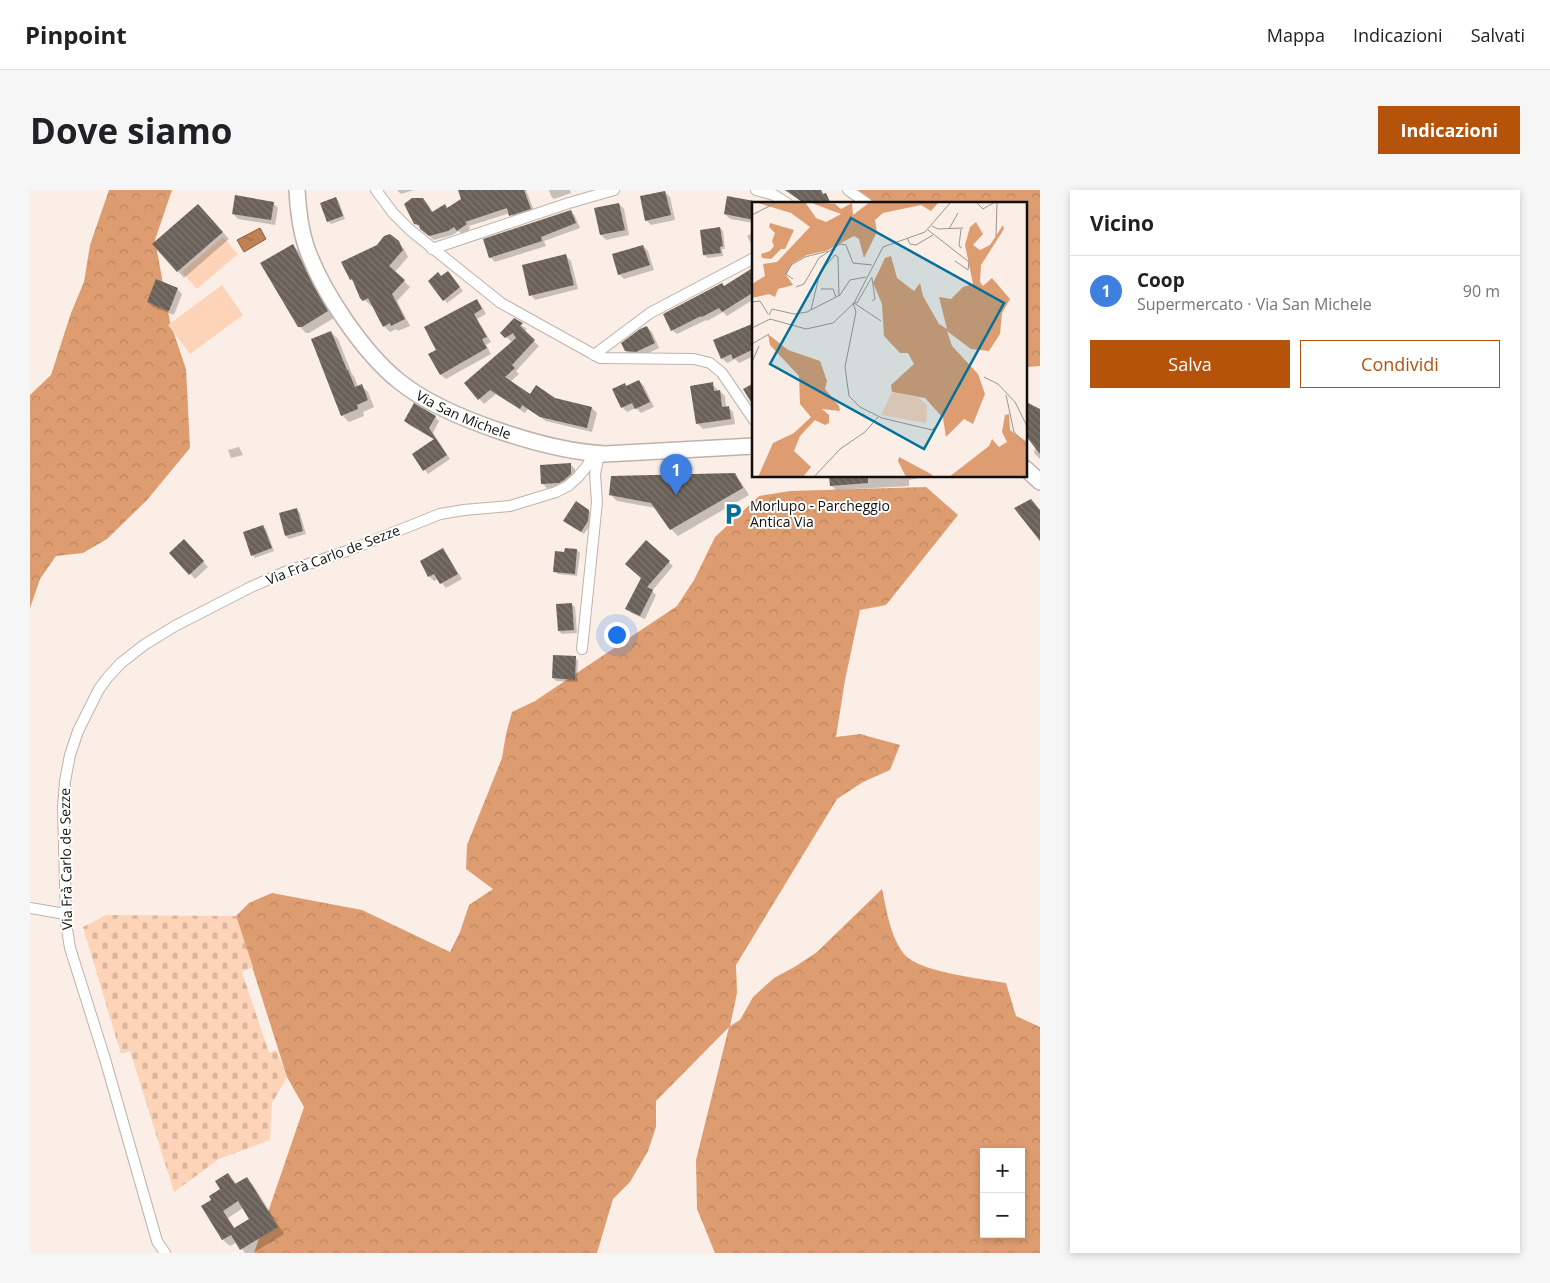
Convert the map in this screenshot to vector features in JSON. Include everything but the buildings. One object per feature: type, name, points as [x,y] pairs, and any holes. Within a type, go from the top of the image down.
[{"type":"main road","name":"Via San Michele","points":[[297,190],[304,240],[320,278],[361,342],[392,375],[420,396],[470,419],[534,441],[597,453],[752,446]]},
{"type":"main road","points":[[1028,471],[1040,482]]},
{"type":"street","points":[[376,190],[410,230],[501,303],[600,358],[694,359],[707,362],[716,367],[722,374],[752,417]]},
{"type":"street","points":[[432,248],[614,190]]},
{"type":"street","points":[[756,190],[774,195],[785,202]]},
{"type":"street","points":[[848,190],[865,202]]},
{"type":"street","points":[[594,355],[650,314],[752,259]]},
{"type":"street","points":[[582,649],[597,502],[595,474],[597,453]]},
{"type":"street","name":"Via Frà Carlo de Sezze","points":[[165,1253],[157,1241],[105,1059],[70,948],[65,914],[62,808],[66,769],[78,731],[92,702],[108,677],[121,663],[144,645],[175,626],[238,593],[285,572],[347,551],[440,514],[510,506],[556,492],[568,486],[578,477],[597,453]]},
{"type":"street","points":[[30,908],[65,914]]},
{"type":"green space","points":[[109,190],[172,190],[155,240],[170,322],[186,369],[190,448],[147,500],[107,539],[83,553],[56,556],[40,579],[30,608],[30,395],[51,375],[71,313],[84,282],[90,245]]},
{"type":"green space","points":[[854,190],[1040,190],[1040,366],[1028,367],[1028,202],[869,202]]},
{"type":"green space","points":[[223,237],[238,254],[197,289],[182,272]]},
{"type":"green space","points":[[222,285],[243,315],[190,354],[168,325]]},
{"type":"green space","points":[[926,487],[958,515],[886,605],[860,610],[845,680],[836,737],[860,734],[900,745],[890,770],[863,782],[837,799],[736,965],[737,993],[730,1026],[740,1020],[753,997],[774,978],[817,952],[882,889],[892,931],[904,954],[923,966],[936,970],[1006,983],[1016,1016],[1040,1027],[1040,1253],[715,1253],[697,1209],[696,1160],[729,1027],[656,1101],[656,1127],[648,1151],[630,1182],[613,1199],[597,1253],[254,1253],[304,1107],[287,1077],[236,916],[249,903],[272,893],[362,910],[450,952],[460,932],[469,905],[493,889],[466,869],[467,845],[502,758],[512,712],[535,701],[677,606],[694,580],[715,537],[759,496],[790,491]]},
{"type":"green space","points":[[106,915],[236,916],[253,967],[242,972],[269,1053],[276,1050],[287,1077],[272,1103],[270,1140],[219,1159],[174,1192],[130,1051],[121,1054],[83,927]]},
{"type":"water","points":[[260,228],[266,239],[244,252],[237,240]]},
{"type":"place","name":"Coop","points":[[676,495]]},
{"type":"place","name":"Morlupo - Parcheggio Antica Via","points":[[733,514]]}]
